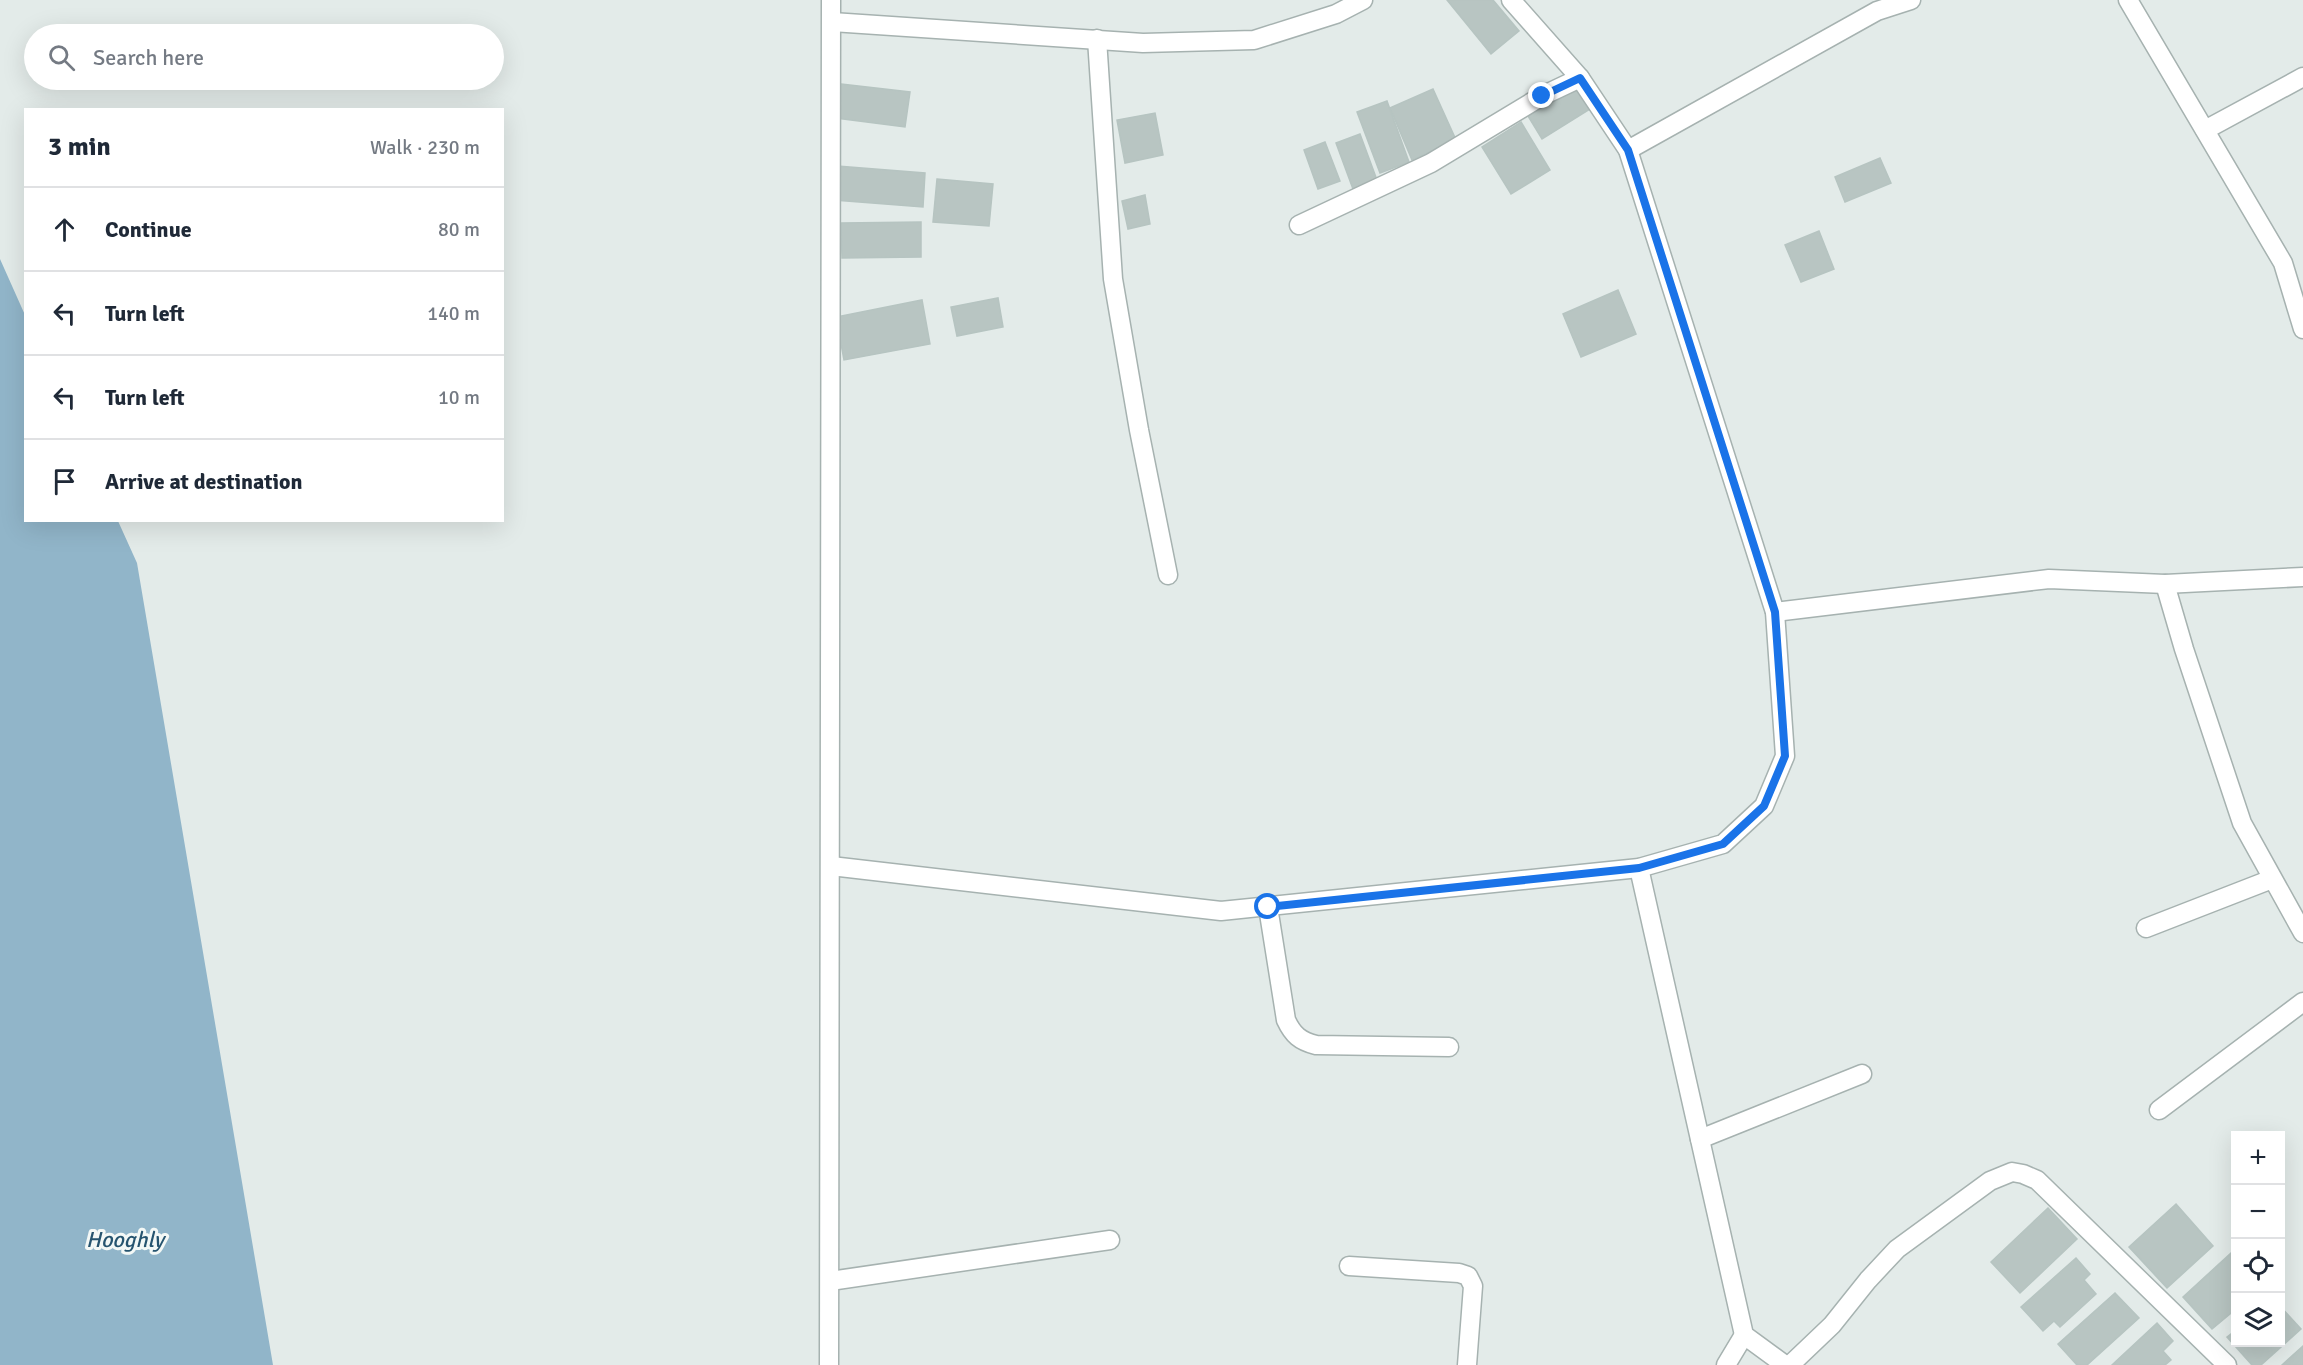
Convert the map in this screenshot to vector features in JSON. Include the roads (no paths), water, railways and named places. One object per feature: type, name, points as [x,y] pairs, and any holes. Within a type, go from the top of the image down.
[{"type":"street","points":[[829,1365],[831,0]]},
{"type":"street","points":[[832,22],[1143,43],[1254,40],[1335,14],[1363,0]]},
{"type":"street","points":[[831,866],[1221,911],[1639,868],[1723,844],[1764,806],[1785,756],[1775,612],[1628,150],[1580,78],[1510,0]]},
{"type":"street","points":[[1628,150],[1877,11],[1911,0]]},
{"type":"street","points":[[2128,0],[2283,263],[2301,316]]},
{"type":"street","points":[[1096,39],[1113,279],[1139,430],[1168,575]]},
{"type":"street","points":[[2205,130],[2303,77]]},
{"type":"street","points":[[1299,225],[1431,163],[1542,96],[1580,78]]},
{"type":"street","points":[[1775,612],[2049,579],[2165,584],[2303,577]]},
{"type":"street","points":[[2165,584],[2184,649],[2242,823],[2303,933]]},
{"type":"street","points":[[1639,868],[1744,1335],[1788,1365],[1832,1325],[1897,1248],[1990,1181],[2012,1172],[2037,1180],[2227,1365]]},
{"type":"street","points":[[2146,928],[2271,879]]},
{"type":"street","points":[[1268,907],[1286,1020],[1292,1032],[1302,1042],[1316,1045],[1449,1047]]},
{"type":"street","points":[[2159,1110],[2303,1002]]},
{"type":"street","points":[[1700,1139],[1862,1074]]},
{"type":"street","points":[[830,1281],[1110,1240]]},
{"type":"street","points":[[1349,1266],[1459,1273],[1468,1276],[1473,1286],[1467,1365]]},
{"type":"street","points":[[1726,1365],[1744,1335]]},
{"type":"water","name":"Hooghly","points":[[0,259],[24,313],[24,522],[118,522],[137,563],[273,1365],[0,1365]]}]
